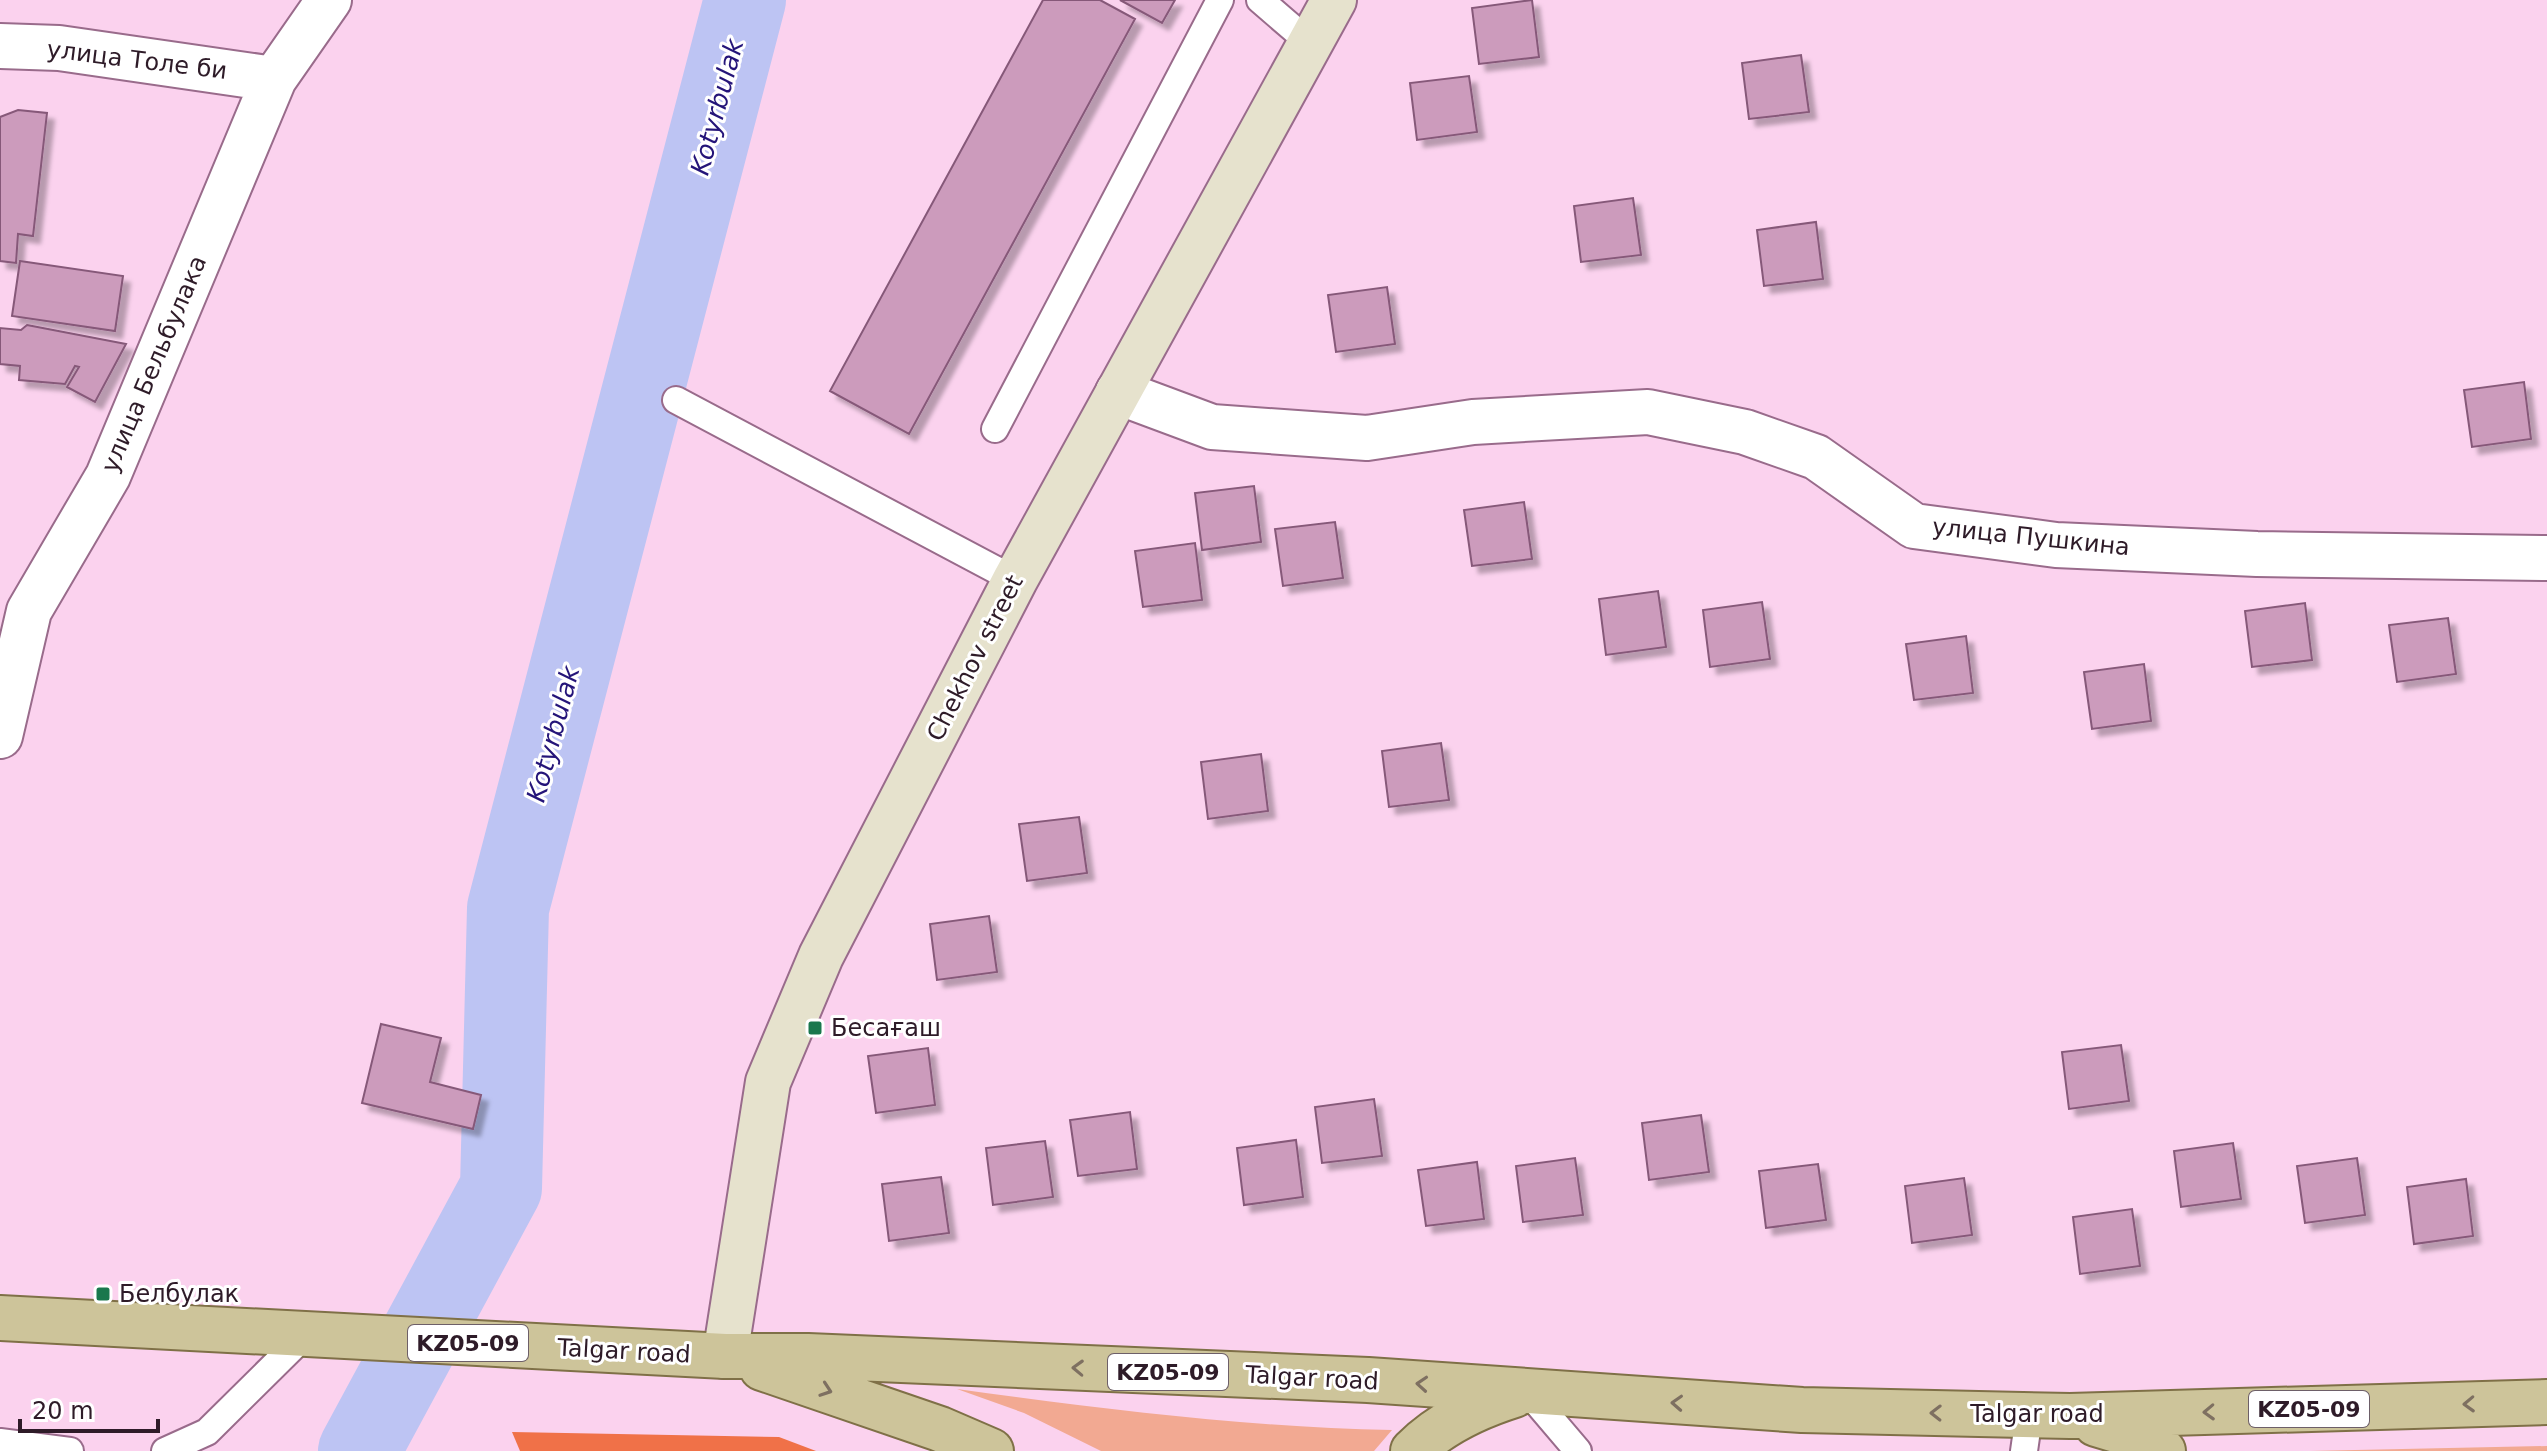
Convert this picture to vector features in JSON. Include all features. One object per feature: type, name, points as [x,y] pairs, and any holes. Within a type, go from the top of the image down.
[{"type":"main road","name":"Chekhov street","points":[[725,1356],[768,1082],[821,956],[1015,580],[1334,0]]},
{"type":"main road","name":"Talgar road","points":[[0,1318],[725,1356],[808,1356],[1368,1380],[2041,1428],[2547,1402]]},
{"type":"main road","name":"Talgar road","points":[[725,1356],[940,1429],[991,1451]]},
{"type":"main road","name":"Talgar road","points":[[1413,1451],[1456,1418],[1490,1402],[1527,1391]]},
{"type":"main road","name":"KZ05-09","points":[[2041,1428],[2133,1435],[2163,1451]]},
{"type":"street","name":"улица Бельбулака","points":[[0,736],[15,606],[108,476],[274,79],[329,0]]},
{"type":"street","name":"улица Толе би","points":[[0,46],[59,48],[274,79]]},
{"type":"street","name":"улица Пушкина","points":[[1118,392],[1212,427],[1367,438],[1473,422],[1648,412],[1745,432],[1816,457],[1914,526],[2056,545],[2257,554],[2547,558]]},
{"type":"lane","points":[[995,429],[1220,0]]},
{"type":"lane","points":[[1260,0],[1310,43]]},
{"type":"lane","points":[[676,400],[1015,580]]},
{"type":"lane","points":[[165,1451],[207,1432],[306,1334]]},
{"type":"lane","points":[[1527,1391],[1578,1451]]},
{"type":"lane","points":[[0,1442],[70,1451]]},
{"type":"shaded area","points":[[957,1389],[1174,1416],[1392,1430],[1374,1451],[1101,1451],[1024,1413]]},
{"type":"shaded area","points":[[512,1432],[779,1437],[816,1451],[520,1451]]},
{"type":"shaded area","points":[[2547,1446],[2547,1451],[2309,1451]]},
{"type":"building","points":[[1043,0],[1100,0],[1135,19],[909,434],[830,391]]},
{"type":"building","points":[[1120,0],[1175,0],[1162,23]]},
{"type":"building","points":[[1532,0],[1539,57],[1479,64],[1472,8]]},
{"type":"building","points":[[1801,55],[1809,112],[1749,119],[1742,63]]},
{"type":"building","points":[[1469,76],[1477,132],[1417,140],[1410,83]]},
{"type":"building","points":[[18,110],[47,113],[33,236],[18,234],[16,263],[0,261],[0,117]]},
{"type":"building","points":[[1633,198],[1641,255],[1581,262],[1574,206]]},
{"type":"building","points":[[1816,222],[1823,279],[1764,286],[1757,230]]},
{"type":"building","points":[[20,261],[123,276],[115,331],[12,316]]},
{"type":"building","points":[[1387,287],[1395,344],[1336,352],[1328,295]]},
{"type":"building","points":[[27,325],[126,344],[95,402],[67,387],[79,367],[75,366],[65,384],[19,380],[20,366],[0,364],[0,328],[21,330]]},
{"type":"building","points":[[2524,382],[2531,439],[2472,447],[2464,390]]},
{"type":"building","points":[[1254,486],[1261,542],[1202,550],[1195,493]]},
{"type":"building","points":[[1524,502],[1532,559],[1472,566],[1464,510]]},
{"type":"building","points":[[1335,522],[1343,578],[1283,586],[1275,529]]},
{"type":"building","points":[[1195,543],[1202,600],[1143,607],[1135,551]]},
{"type":"building","points":[[1658,591],[1666,647],[1606,655],[1599,599]]},
{"type":"building","points":[[1762,602],[1770,659],[1710,667],[1703,610]]},
{"type":"building","points":[[2305,603],[2312,660],[2252,667],[2245,611]]},
{"type":"building","points":[[2448,618],[2456,674],[2397,682],[2389,625]]},
{"type":"building","points":[[1966,636],[1973,693],[1914,700],[1906,644]]},
{"type":"building","points":[[2144,664],[2151,721],[2092,729],[2084,672]]},
{"type":"building","points":[[1441,743],[1449,800],[1389,807],[1382,751]]},
{"type":"building","points":[[1261,754],[1268,811],[1208,819],[1201,762]]},
{"type":"building","points":[[1079,817],[1087,873],[1027,881],[1019,824]]},
{"type":"building","points":[[989,916],[997,972],[937,980],[930,924]]},
{"type":"building","points":[[381,1024],[441,1038],[430,1082],[481,1095],[473,1129],[362,1103]]},
{"type":"building","points":[[2121,1045],[2129,1101],[2069,1109],[2062,1052]]},
{"type":"building","points":[[928,1048],[935,1105],[876,1113],[868,1056]]},
{"type":"building","points":[[1374,1099],[1382,1156],[1322,1163],[1315,1107]]},
{"type":"building","points":[[1130,1112],[1137,1169],[1078,1176],[1070,1120]]},
{"type":"building","points":[[1701,1115],[1709,1172],[1649,1180],[1642,1123]]},
{"type":"building","points":[[1296,1140],[1303,1197],[1244,1205],[1237,1148]]},
{"type":"building","points":[[1045,1141],[1053,1197],[993,1205],[986,1148]]},
{"type":"building","points":[[2233,1143],[2241,1199],[2181,1207],[2174,1151]]},
{"type":"building","points":[[1575,1158],[1583,1215],[1523,1222],[1516,1166]]},
{"type":"building","points":[[2357,1158],[2365,1215],[2305,1223],[2297,1166]]},
{"type":"building","points":[[1477,1162],[1484,1219],[1426,1226],[1418,1170]]},
{"type":"building","points":[[1818,1164],[1826,1220],[1766,1228],[1759,1171]]},
{"type":"building","points":[[941,1177],[949,1233],[889,1241],[882,1184]]},
{"type":"building","points":[[1964,1178],[1972,1235],[1912,1243],[1905,1186]]},
{"type":"building","points":[[2466,1179],[2473,1236],[2414,1244],[2407,1187]]},
{"type":"building","points":[[2132,1209],[2140,1266],[2080,1274],[2073,1217]]},
{"type":"waterway","name":"Kotyrbulak","points":[[359,1451],[501,1188],[508,908],[745,0]]},
{"type":"place","name":"Бесағаш","points":[[815,1028]]},
{"type":"place","name":"Белбулак","points":[[103,1294]]}]
